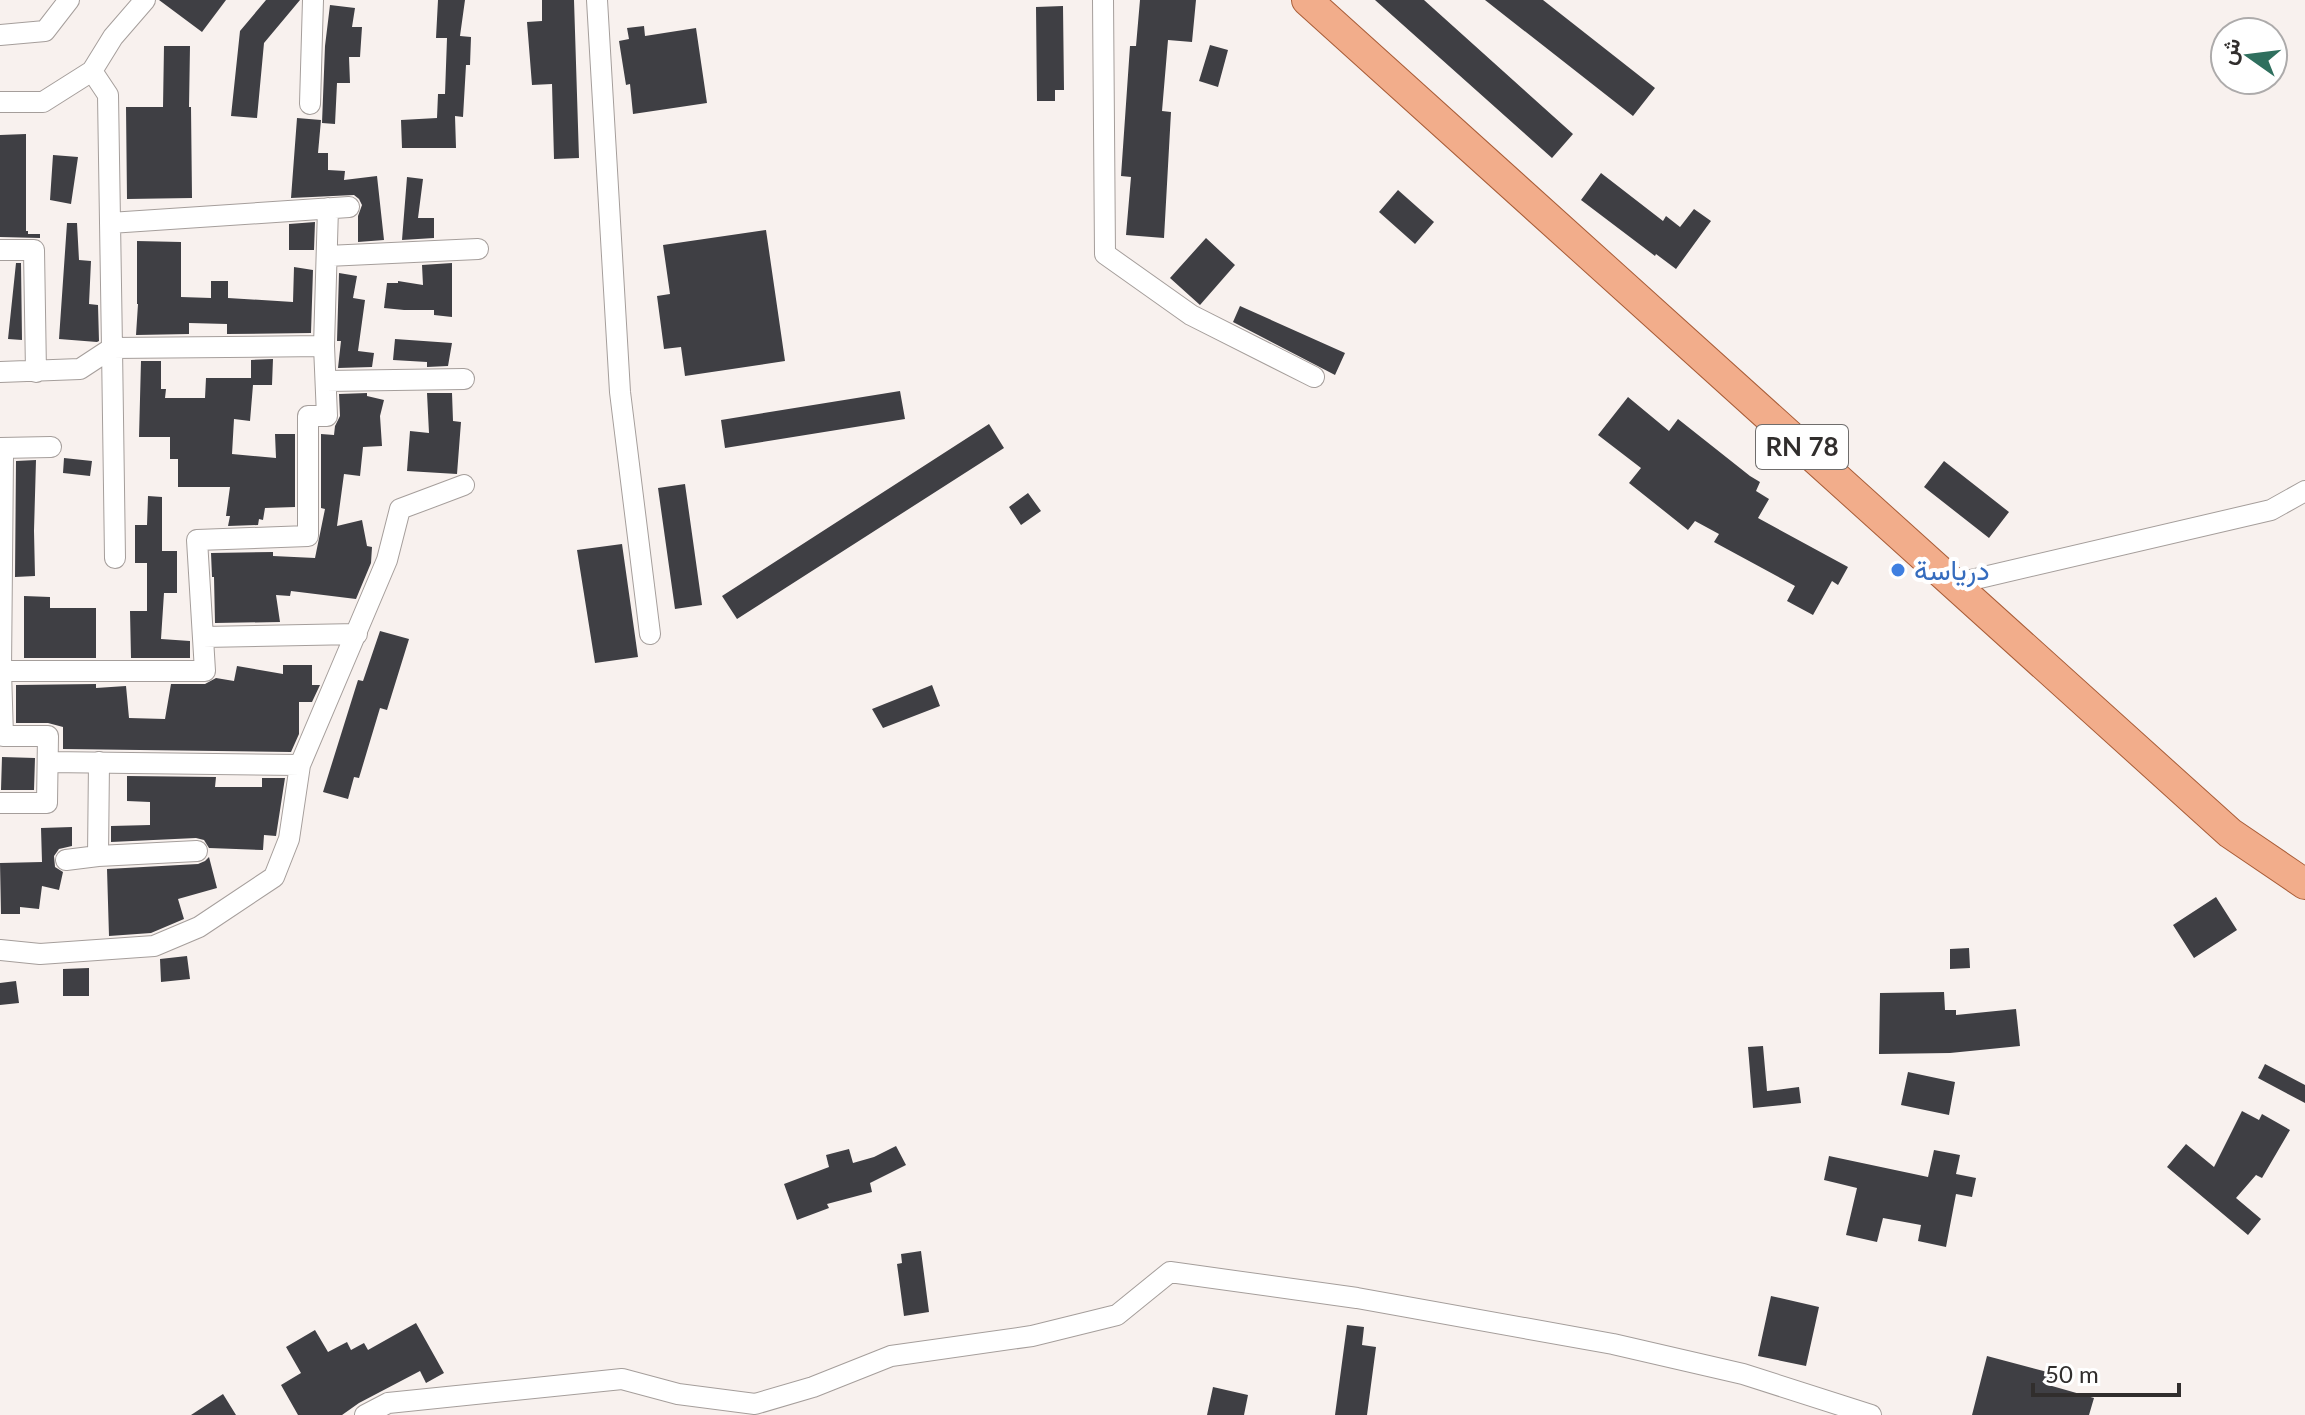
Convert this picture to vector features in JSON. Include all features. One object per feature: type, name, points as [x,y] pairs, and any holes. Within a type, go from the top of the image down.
[{"type":"main road","name":"RN 78","points":[[1307,0],[2230,833],[2305,884]]},
{"type":"street","points":[[0,35],[45,31],[69,0]]},
{"type":"street","points":[[0,102],[43,102],[92,71],[113,37],[145,0]]},
{"type":"street","points":[[310,104],[313,0]]},
{"type":"street","points":[[597,0],[620,392],[650,634]]},
{"type":"street","points":[[1103,0],[1105,254],[1191,315],[1314,377]]},
{"type":"street","points":[[92,71],[108,95],[115,558]]},
{"type":"street","points":[[110,223],[349,207]]},
{"type":"street","points":[[1,671],[205,671],[197,540],[308,536],[308,416],[327,416],[324,346],[328,208]]},
{"type":"street","points":[[327,256],[478,249]]},
{"type":"street","points":[[0,250],[34,250],[36,372]]},
{"type":"street","points":[[0,372],[80,369],[112,348],[324,346]]},
{"type":"street","points":[[326,381],[464,379]]},
{"type":"street","points":[[0,803],[47,803],[48,736],[3,736],[3,456],[0,450],[51,447]]},
{"type":"street","points":[[0,950],[40,954],[154,946],[199,927],[274,877],[289,839],[300,765],[387,560],[400,509],[464,485]]},
{"type":"street","points":[[1954,584],[2271,510],[2305,491]]},
{"type":"street","points":[[203,637],[357,634]]},
{"type":"street","points":[[48,762],[300,765]]},
{"type":"street","points":[[98,856],[99,762]]},
{"type":"street","points":[[66,860],[197,851]]},
{"type":"street","points":[[365,1415],[388,1403],[622,1379],[678,1394],[755,1404],[813,1387],[891,1356],[1032,1336],[1117,1315],[1170,1272],[1357,1298],[1613,1344],[1743,1374],[1871,1415]]},
{"type":"building","points":[[159,0],[226,0],[202,32]]},
{"type":"building","points":[[266,0],[300,0],[264,43],[257,118],[231,116],[240,31]]},
{"type":"building","points":[[438,0],[465,0],[460,36],[471,37],[463,117],[455,116],[456,148],[402,148],[401,120],[437,118],[438,94],[445,94],[447,38],[436,38]]},
{"type":"building","points":[[542,0],[574,0],[579,158],[554,159],[552,84],[532,85],[527,22],[542,21]]},
{"type":"building","points":[[1140,0],[1196,0],[1192,42],[1168,40],[1162,111],[1171,112],[1164,238],[1126,235],[1131,177],[1121,176],[1130,46],[1136,46]]},
{"type":"building","points":[[1375,0],[1424,0],[1573,134],[1552,158]]},
{"type":"building","points":[[1485,0],[1543,0],[1655,88],[1633,116]]},
{"type":"building","points":[[330,5],[355,8],[352,27],[362,27],[360,57],[349,57],[350,83],[337,83],[335,124],[322,123]]},
{"type":"building","points":[[1063,6],[1064,90],[1055,90],[1055,101],[1037,101],[1036,7]]},
{"type":"building","points":[[644,26],[645,36],[696,28],[707,103],[633,114],[630,84],[626,85],[619,41],[629,39],[627,28]]},
{"type":"building","points":[[1210,45],[1228,50],[1218,87],[1199,81]]},
{"type":"building","points":[[164,46],[190,46],[192,198],[127,199],[126,107],[163,107]]},
{"type":"building","points":[[297,118],[321,120],[318,153],[328,153],[328,170],[345,171],[344,180],[377,176],[384,240],[358,242],[358,216],[362,205],[354,195],[291,198]]},
{"type":"building","points":[[26,134],[26,231],[28,234],[40,234],[40,238],[0,237],[0,135]]},
{"type":"building","points":[[53,155],[78,157],[71,204],[50,200]]},
{"type":"building","points":[[1601,173],[1663,221],[1666,216],[1680,227],[1694,209],[1711,221],[1676,269],[1581,200]]},
{"type":"building","points":[[407,177],[423,179],[418,218],[434,218],[434,238],[402,240]]},
{"type":"building","points":[[1398,190],[1434,222],[1415,244],[1379,212]]},
{"type":"building","points":[[315,222],[314,250],[289,250],[289,224]]},
{"type":"building","points":[[67,223],[77,223],[79,260],[91,261],[89,304],[98,305],[97,342],[59,339]]},
{"type":"building","points":[[766,230],[785,361],[685,376],[681,347],[664,349],[657,296],[670,294],[663,245]]},
{"type":"building","points":[[1206,238],[1235,265],[1200,305],[1170,278]]},
{"type":"building","points":[[137,241],[181,242],[181,297],[211,298],[211,281],[228,281],[228,298],[293,302],[294,267],[313,270],[311,333],[227,334],[227,324],[189,323],[189,334],[136,335]]},
{"type":"building","points":[[16,263],[21,263],[22,340],[8,339]]},
{"type":"building","points":[[452,263],[452,317],[434,315],[434,310],[384,308],[387,283],[398,281],[423,285],[422,265]]},
{"type":"building","points":[[339,273],[357,276],[353,298],[365,300],[358,351],[374,353],[372,367],[338,368],[341,341],[337,341]]},
{"type":"building","points":[[1240,306],[1345,353],[1335,375],[1233,322]]},
{"type":"building","points":[[395,339],[452,343],[448,366],[427,367],[427,362],[393,360]]},
{"type":"building","points":[[273,359],[272,385],[253,385],[250,421],[234,419],[232,454],[276,458],[275,434],[295,434],[295,507],[265,508],[263,520],[259,519],[258,525],[228,526],[230,516],[226,516],[230,487],[178,487],[178,459],[170,459],[170,437],[139,437],[141,361],[161,361],[161,389],[166,389],[165,398],[205,398],[206,378],[251,378],[251,360]]},
{"type":"building","points":[[900,391],[905,419],[725,448],[721,420]]},
{"type":"building","points":[[367,393],[367,396],[384,400],[380,416],[382,446],[363,447],[360,476],[344,474],[337,526],[362,520],[367,546],[372,547],[371,563],[356,599],[291,591],[290,596],[276,595],[280,622],[215,623],[211,553],[273,552],[273,556],[315,558],[325,509],[321,508],[321,434],[334,435],[340,416],[339,394]]},
{"type":"building","points":[[427,393],[452,393],[453,421],[461,422],[457,474],[407,471],[410,431],[429,433]]},
{"type":"building","points":[[1628,397],[1669,431],[1678,419],[1760,482],[1756,491],[1769,499],[1758,518],[1848,567],[1838,585],[1832,581],[1813,615],[1787,601],[1795,586],[1714,542],[1719,534],[1695,521],[1688,530],[1629,483],[1641,468],[1598,435]]},
{"type":"building","points":[[989,424],[1004,448],[737,619],[722,596]]},
{"type":"building","points":[[64,458],[92,461],[90,476],[63,473]]},
{"type":"building","points":[[36,460],[35,576],[15,577],[16,461]]},
{"type":"building","points":[[1944,461],[2009,512],[1989,538],[1924,487]]},
{"type":"building","points":[[685,484],[702,605],[675,609],[658,488]]},
{"type":"building","points":[[1028,493],[1041,511],[1021,525],[1009,507]]},
{"type":"building","points":[[148,496],[162,497],[162,551],[177,551],[177,593],[164,593],[161,639],[190,641],[190,658],[131,658],[130,611],[147,611],[147,563],[135,563],[135,525],[147,525]]},
{"type":"building","points":[[622,544],[638,657],[595,663],[577,550]]},
{"type":"building","points":[[24,596],[50,597],[50,608],[96,608],[96,658],[24,658]]},
{"type":"building","points":[[380,631],[409,639],[387,710],[380,708],[359,778],[354,777],[348,799],[323,792],[358,680],[363,681]]},
{"type":"building","points":[[283,665],[312,665],[312,685],[320,685],[312,702],[299,702],[299,734],[291,752],[63,749],[63,727],[48,723],[16,723],[16,685],[126,686],[129,718],[165,719],[171,684],[205,684],[216,678],[234,681],[237,666],[283,674]]},
{"type":"building","points":[[932,685],[940,706],[883,728],[872,709]]},
{"type":"building","points":[[2,757],[35,758],[34,790],[1,790]]},
{"type":"building","points":[[127,776],[216,777],[215,787],[262,787],[262,778],[285,778],[276,836],[264,835],[263,850],[209,848],[204,840],[196,838],[111,842],[111,826],[150,825],[150,802],[127,801]]},
{"type":"building","points":[[72,827],[72,846],[59,849],[54,856],[55,867],[63,872],[59,890],[42,886],[39,909],[20,907],[20,914],[1,914],[0,863],[42,862],[41,828]]},
{"type":"building","points":[[209,857],[217,888],[178,899],[184,919],[151,933],[109,936],[107,869],[198,864]]},
{"type":"building","points":[[2216,897],[2237,930],[2194,958],[2173,925]]},
{"type":"building","points":[[1969,948],[1970,968],[1950,969],[1950,949]]},
{"type":"building","points":[[187,956],[190,979],[161,982],[160,959]]},
{"type":"building","points":[[89,968],[89,996],[63,996],[63,969]]},
{"type":"building","points":[[16,981],[19,1003],[0,1005],[0,983]]},
{"type":"building","points":[[1944,992],[1945,1010],[1956,1010],[1956,1015],[2016,1009],[2020,1046],[1950,1053],[1879,1054],[1880,993]]},
{"type":"building","points":[[1763,1046],[1767,1091],[1799,1087],[1801,1103],[1753,1108],[1748,1047]]},
{"type":"building","points":[[2265,1064],[2305,1085],[2305,1103],[2258,1078]]},
{"type":"building","points":[[1908,1072],[1955,1082],[1949,1115],[1901,1105]]},
{"type":"building","points":[[2242,1111],[2259,1120],[2262,1114],[2290,1130],[2262,1178],[2256,1175],[2236,1198],[2261,1219],[2248,1235],[2167,1167],[2186,1144],[2214,1167]]},
{"type":"building","points":[[896,1146],[906,1165],[870,1183],[872,1192],[827,1204],[829,1208],[797,1220],[784,1184],[829,1167],[826,1155],[849,1149],[853,1163]]},
{"type":"building","points":[[1934,1150],[1960,1155],[1956,1174],[1976,1178],[1972,1197],[1956,1194],[1946,1247],[1918,1241],[1921,1225],[1883,1218],[1877,1242],[1846,1235],[1857,1188],[1824,1180],[1829,1156],[1928,1177]]},
{"type":"building","points":[[921,1251],[929,1312],[904,1316],[897,1264],[902,1263],[901,1254]]},
{"type":"building","points":[[1771,1296],[1819,1307],[1806,1366],[1758,1356]]},
{"type":"building","points":[[416,1323],[444,1373],[426,1383],[420,1371],[342,1415],[298,1415],[281,1385],[301,1373],[286,1347],[315,1330],[328,1352],[347,1342],[351,1350],[364,1343],[368,1350]]},
{"type":"building","points":[[1347,1325],[1364,1327],[1362,1345],[1376,1347],[1367,1415],[1335,1415]]},
{"type":"building","points":[[1987,1356],[2055,1374],[2052,1386],[2094,1398],[2089,1415],[1972,1415]]},
{"type":"building","points":[[1213,1387],[1248,1395],[1244,1415],[1207,1415]]},
{"type":"building","points":[[223,1394],[236,1415],[191,1415]]},
{"type":"place","name":"درياسة","points":[[1898,570]]}]
